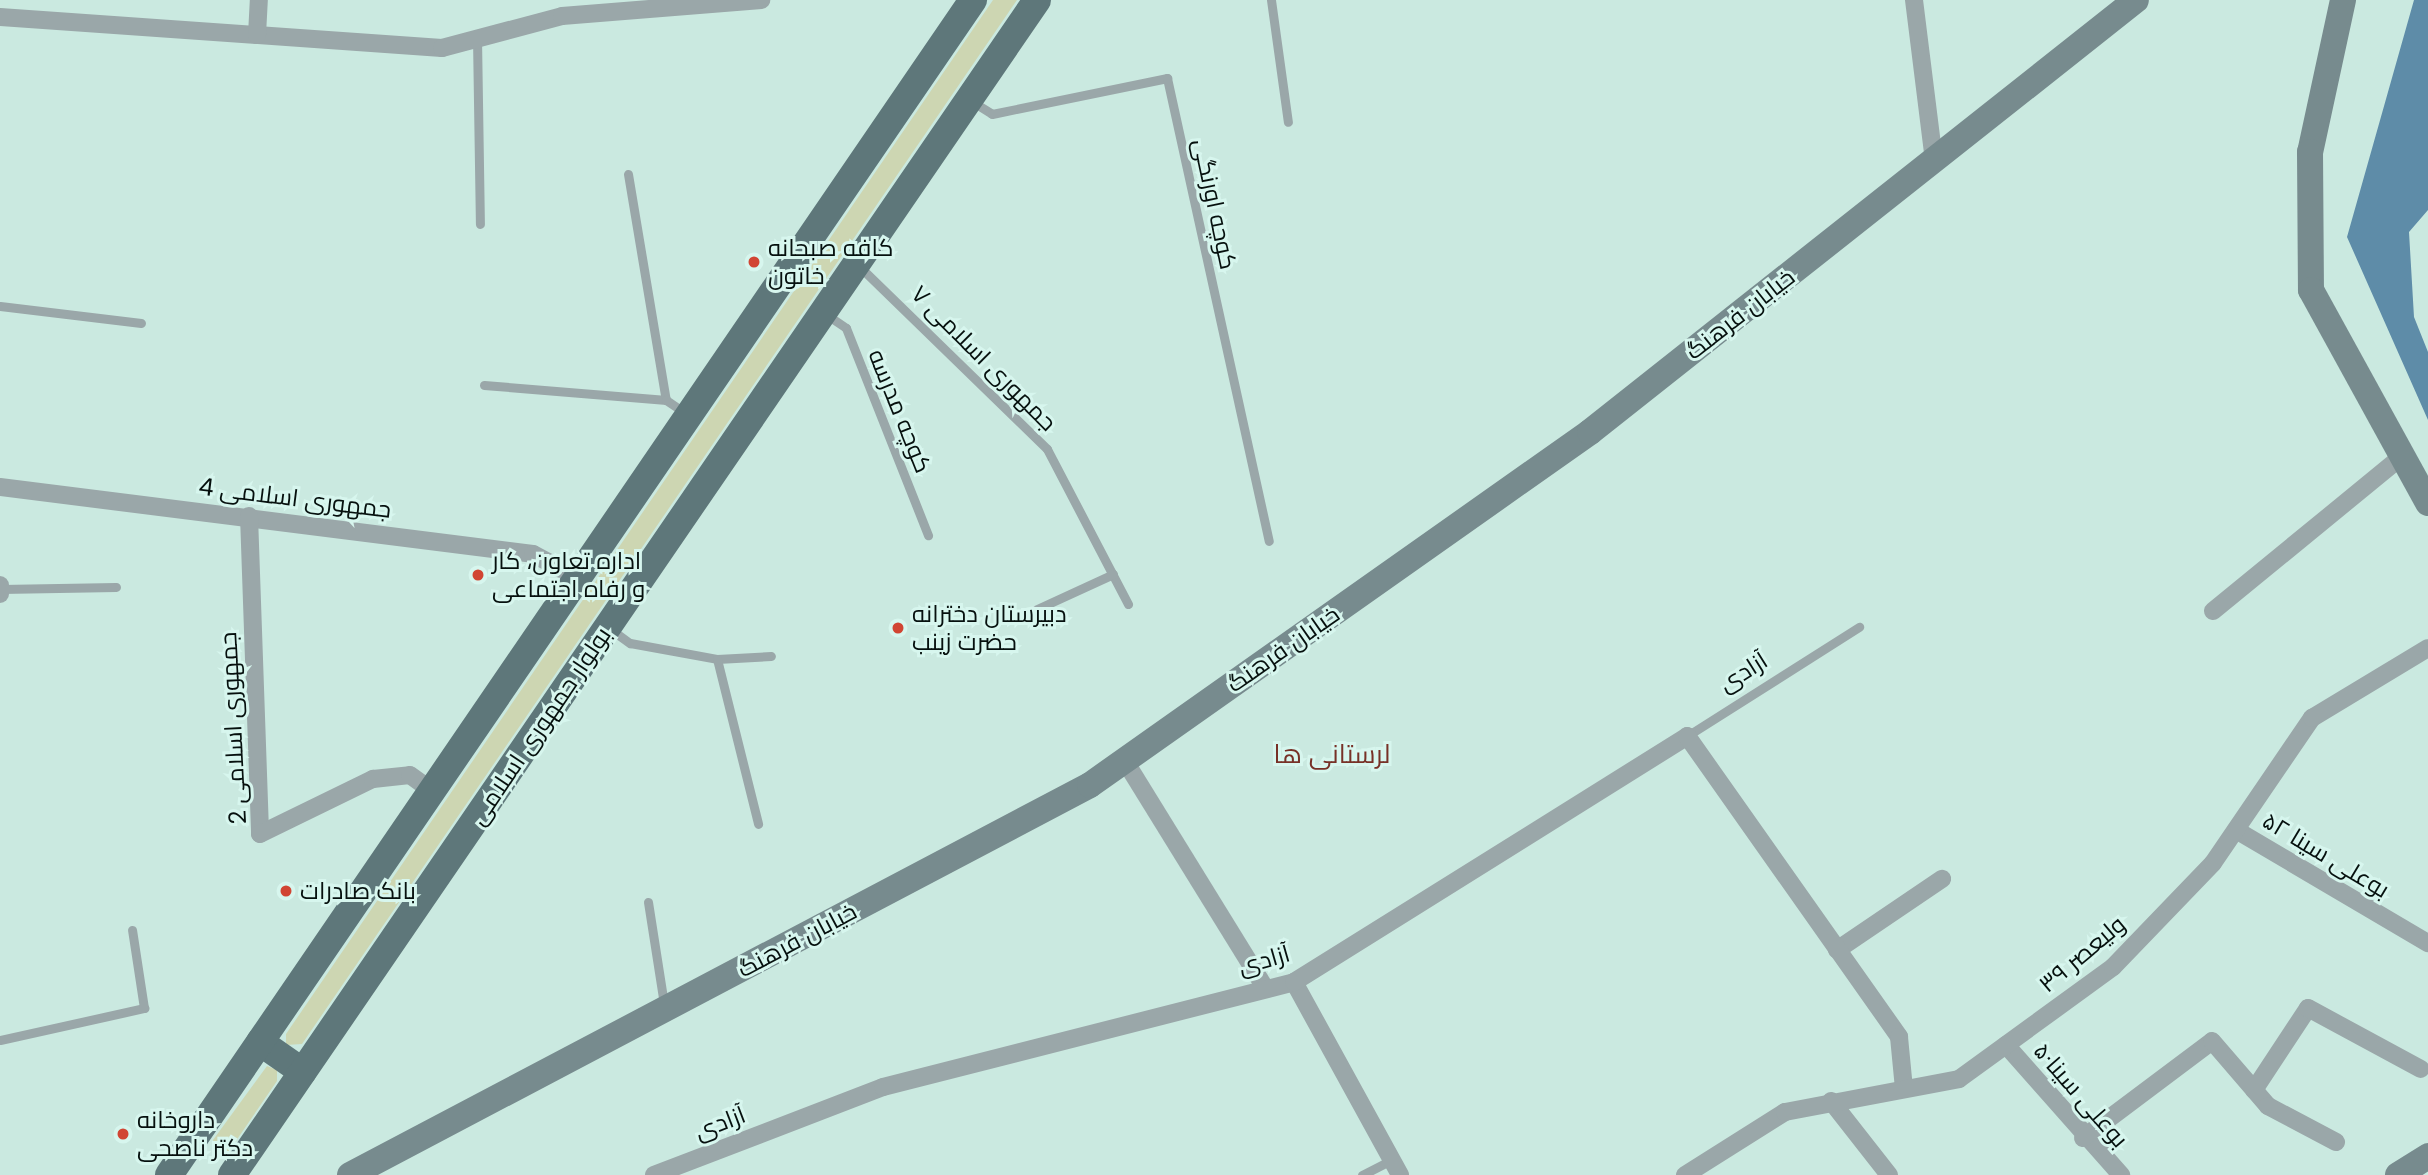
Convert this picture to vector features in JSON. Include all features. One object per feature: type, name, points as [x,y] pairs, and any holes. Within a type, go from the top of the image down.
[{"type":"main road","points":[[169,1175],[578,578],[678,408],[973,0]]},
{"type":"main road","name":"بولوار جمهوری اسلامی","points":[[232,1175],[1037,0]]},
{"type":"main road","points":[[260,1042],[303,1072]]},
{"type":"street","points":[[257,35],[259,0]]},
{"type":"street","points":[[0,17],[442,48],[562,16],[761,0]]},
{"type":"street","points":[[1914,0],[1934,160]]},
{"type":"street","name":"خیابان فرهنگ","points":[[350,1175],[665,1010],[1125,761],[1590,432],[2136,0]]},
{"type":"street","points":[[2343,0],[2310,152],[2311,290],[2400,457],[2428,503]]},
{"type":"street","points":[[2213,611],[2400,457]]},
{"type":"street","name":"جمهوری اسلامی 4","points":[[0,487],[249,516],[533,554],[578,578]]},
{"type":"street","name":"جمهوری اسلامی 2","points":[[249,516],[260,834],[373,779],[410,775],[432,791]]},
{"type":"street","name":"ولیعصر ۳۹","points":[[1685,1175],[1785,1112],[1831,1101],[1959,1079],[2113,967],[2213,863],[2312,718],[2428,648]]},
{"type":"street","points":[[1687,736],[1899,1037],[1904,1089]]},
{"type":"street","name":"آزادی","points":[[654,1175],[883,1087],[1264,986],[1294,982],[1687,736]]},
{"type":"street","points":[[1125,761],[1264,986]]},
{"type":"street","name":"بوعلی سینا ۵۲","points":[[2236,830],[2428,943]]},
{"type":"street","points":[[1838,950],[1942,879]]},
{"type":"street","points":[[1294,982],[1396,1168]]},
{"type":"street","points":[[2254,1090],[2308,1008],[2421,1069]]},
{"type":"street","points":[[2083,1138],[2212,1041],[2268,1106],[2336,1142]]},
{"type":"street","name":"بوعلی سینا۵۰","points":[[2006,1045],[2083,1138],[2121,1175]]},
{"type":"street","points":[[1831,1101],[1889,1175]]},
{"type":"street","points":[[2401,1174],[2428,1156]]},
{"type":"lane","points":[[1272,0],[1288,122]]},
{"type":"lane","points":[[477,38],[480,224]]},
{"type":"lane","name":"کوچه اورنگی","points":[[969,99],[992,114],[1167,78],[1269,541]]},
{"type":"lane","points":[[484,386],[678,408],[628,174]]},
{"type":"lane","name":"جمهوری اسلامی ۷","points":[[856,264],[1047,449],[1128,604]]},
{"type":"lane","points":[[0,306],[141,323]]},
{"type":"lane","name":"کوچه مدرسه","points":[[823,312],[846,328],[928,535]]},
{"type":"lane","points":[[1024,615],[1113,574]]},
{"type":"lane","points":[[0,589],[116,587]]},
{"type":"lane","points":[[607,627],[630,643],[717,659],[771,656]]},
{"type":"lane","name":"آزادی","points":[[1687,736],[1859,627]]},
{"type":"lane","points":[[717,659],[758,824]]},
{"type":"lane","points":[[648,902],[665,1010]]},
{"type":"lane","points":[[0,1040],[144,1008],[132,930]]},
{"type":"lane","points":[[1362,1175],[1396,1168]]},
{"type":"green space","points":[[993,0],[1017,0],[302,1044],[286,1045],[286,1034]]},
{"type":"green space","points":[[267,1066],[277,1070],[277,1081],[229,1151],[216,1153],[213,1140]]},
{"type":"water","points":[[2414,0],[2428,0],[2428,210],[2409,232],[2414,317],[2428,352],[2428,420],[2347,237]]},
{"type":"place","name":"کافه صبحانه خاتون","points":[[754,262]]},
{"type":"place","name":"اداره تعاون، کار و رفاه اجتماعی","points":[[478,575]]},
{"type":"place","name":"دبیرستان دخترانه حضرت زینب","points":[[898,628]]},
{"type":"place","name":"بانک صادرات","points":[[286,891]]},
{"type":"place","name":"داروخانه دکتر ناصحی","points":[[123,1134]]},
{"type":"district","name":"لرستانی ها","points":[[1332,755]]}]
